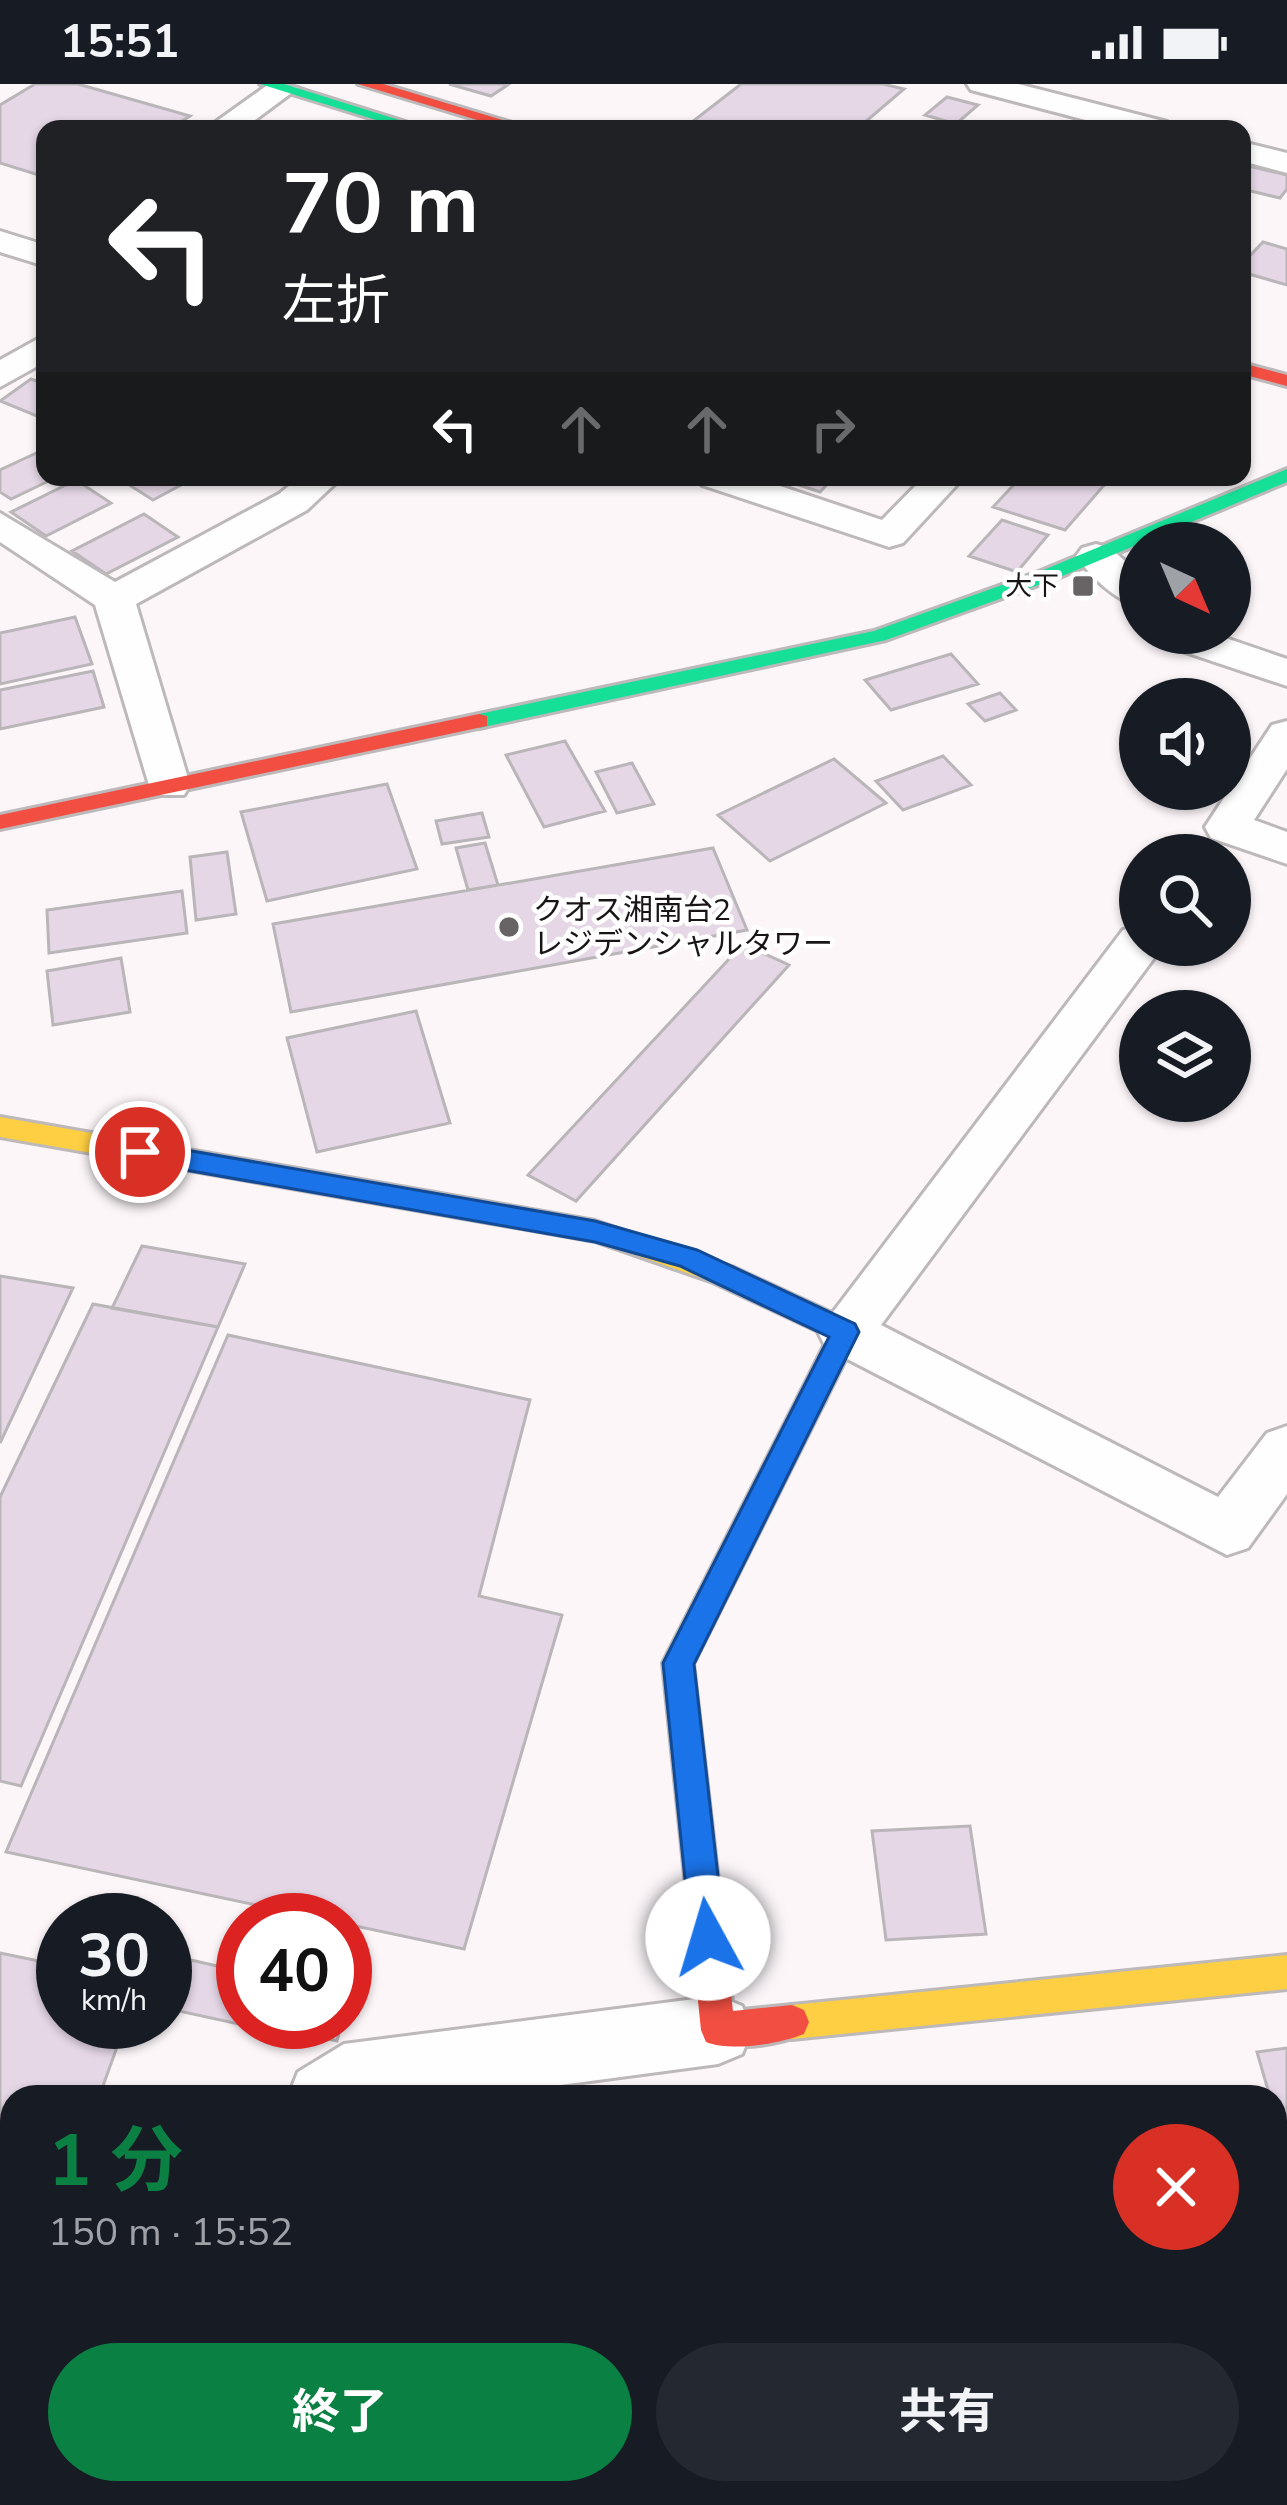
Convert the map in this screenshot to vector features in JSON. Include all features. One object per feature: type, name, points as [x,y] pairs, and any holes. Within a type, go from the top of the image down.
[{"type":"street","points":[[366,84],[492,120]]},
{"type":"street","points":[[982,84],[1120,120]]},
{"type":"street","points":[[1085,111],[1112,84]]},
{"type":"street","points":[[233,120],[275,86],[391,120]]},
{"type":"street","points":[[1251,153],[1287,163]]},
{"type":"street","points":[[0,241],[36,250]]},
{"type":"street","points":[[0,376],[36,352]]},
{"type":"street","points":[[1251,371],[1287,381]]},
{"type":"street","points":[[0,821],[880,636],[1096,556],[1287,476]]},
{"type":"street","points":[[114,598],[293,502],[312,486]]},
{"type":"street","points":[[742,486],[889,535],[936,486]]},
{"type":"street","points":[[0,525],[114,598],[168,785]]},
{"type":"street","points":[[1096,556],[1119,576]]},
{"type":"street","points":[[1231,654],[1287,673]]},
{"type":"street","points":[[1221,834],[1287,735]]},
{"type":"street","points":[[1251,845],[1287,849]]},
{"type":"street","points":[[718,2030],[678,1663],[845,1332],[1122,966]]},
{"type":"street","points":[[0,1126],[595,1231],[709,1266],[1227,1530],[1287,1450]]},
{"type":"street","points":[[337,2085],[344,2079],[718,2030],[1287,1972]]},
{"type":"building","points":[[35,84],[78,84],[190,116],[184,120],[36,120],[36,174],[0,163],[0,105]]},
{"type":"building","points":[[449,84],[509,84],[491,96]]},
{"type":"building","points":[[741,84],[883,84],[904,89],[868,120],[695,120]]},
{"type":"building","points":[[947,97],[978,105],[961,120],[925,115]]},
{"type":"building","points":[[1251,167],[1287,175],[1287,189],[1280,198],[1251,191]]},
{"type":"building","points":[[1263,242],[1287,249],[1287,285],[1251,275],[1251,255]]},
{"type":"building","points":[[31,379],[36,381],[36,416],[0,401]]},
{"type":"building","points":[[36,453],[38,486],[11,499],[0,492],[0,470]]},
{"type":"building","points":[[64,486],[85,486],[111,503],[46,536],[11,512]]},
{"type":"building","points":[[131,486],[179,486],[153,500]]},
{"type":"building","points":[[1013,486],[1103,486],[1065,530],[993,507]]},
{"type":"building","points":[[144,514],[178,537],[106,574],[72,551]]},
{"type":"building","points":[[1002,520],[1048,535],[1017,572],[969,556]]},
{"type":"building","points":[[75,617],[92,664],[0,684],[0,633]]},
{"type":"building","points":[[951,654],[978,684],[891,710],[865,680]]},
{"type":"building","points":[[93,671],[104,707],[0,729],[0,690]]},
{"type":"building","points":[[1000,693],[1016,710],[985,721],[968,704]]},
{"type":"building","points":[[565,741],[605,811],[544,827],[506,755]]},
{"type":"building","points":[[943,756],[971,785],[903,810],[876,781]]},
{"type":"building","points":[[834,759],[886,803],[770,861],[718,815]]},
{"type":"building","points":[[632,763],[654,804],[617,813],[596,772]]},
{"type":"building","points":[[387,784],[417,869],[267,901],[241,812]]},
{"type":"building","points":[[482,813],[489,837],[442,844],[436,821]]},
{"type":"building","points":[[485,843],[498,885],[468,890],[456,848]]},
{"type":"building","name":"クオス湘南台2 レジデンシャルタワー","points":[[713,848],[747,930],[291,1012],[273,924]]},
{"type":"building","points":[[227,852],[236,914],[196,920],[190,857]]},
{"type":"building","points":[[182,891],[187,933],[49,953],[47,910]]},
{"type":"building","points":[[743,944],[789,965],[576,1201],[528,1175]]},
{"type":"building","points":[[121,958],[130,1012],[53,1025],[47,971]]},
{"type":"building","points":[[416,1011],[450,1123],[317,1152],[287,1038]]},
{"type":"building","points":[[142,1246],[245,1264],[218,1327],[112,1308]]},
{"type":"building","points":[[0,1276],[73,1288],[0,1443]]},
{"type":"building","points":[[93,1304],[218,1327],[21,1786],[0,1781],[0,1497]]},
{"type":"building","points":[[228,1335],[530,1400],[479,1596],[562,1615],[464,1949],[372,1930],[372,1893],[216,1896],[6,1852]]},
{"type":"building","points":[[970,1826],[986,1934],[886,1940],[872,1831]]},
{"type":"building","points":[[0,1953],[36,1960],[36,2049],[116,2049],[103,2085],[0,2085]]},
{"type":"building","points":[[192,1960],[216,1966],[216,2019],[192,2014]]},
{"type":"building","points":[[1287,2048],[1287,2085],[1267,2085],[1257,2052]]},
{"type":"traffic: fast","points":[[268,84],[390,120]]},
{"type":"traffic: fast","points":[[479,721],[879,636],[1048,575],[1287,475]]},
{"type":"traffic: slow","points":[[0,1127],[595,1231],[660,1251],[754,1287],[845,1332],[812,1398]]},
{"type":"traffic: slow","points":[[792,2022],[1287,1972]]},
{"type":"traffic: jam","points":[[366,84],[492,120]]},
{"type":"traffic: jam","points":[[1251,371],[1287,381]]},
{"type":"traffic: jam","points":[[0,822],[479,721]]},
{"type":"traffic: jam","points":[[792,2022],[718,2030],[678,1663],[812,1398]]},
{"type":"place","name":"大下","points":[[1083,586]]},
{"type":"place","name":"クオス湘南台2 レジデンシャルタワー","points":[[509,927]]},
{"type":"route","points":[[140,1152],[595,1231],[688,1257],[776,1294],[845,1332],[678,1663],[708,1938]]}]
